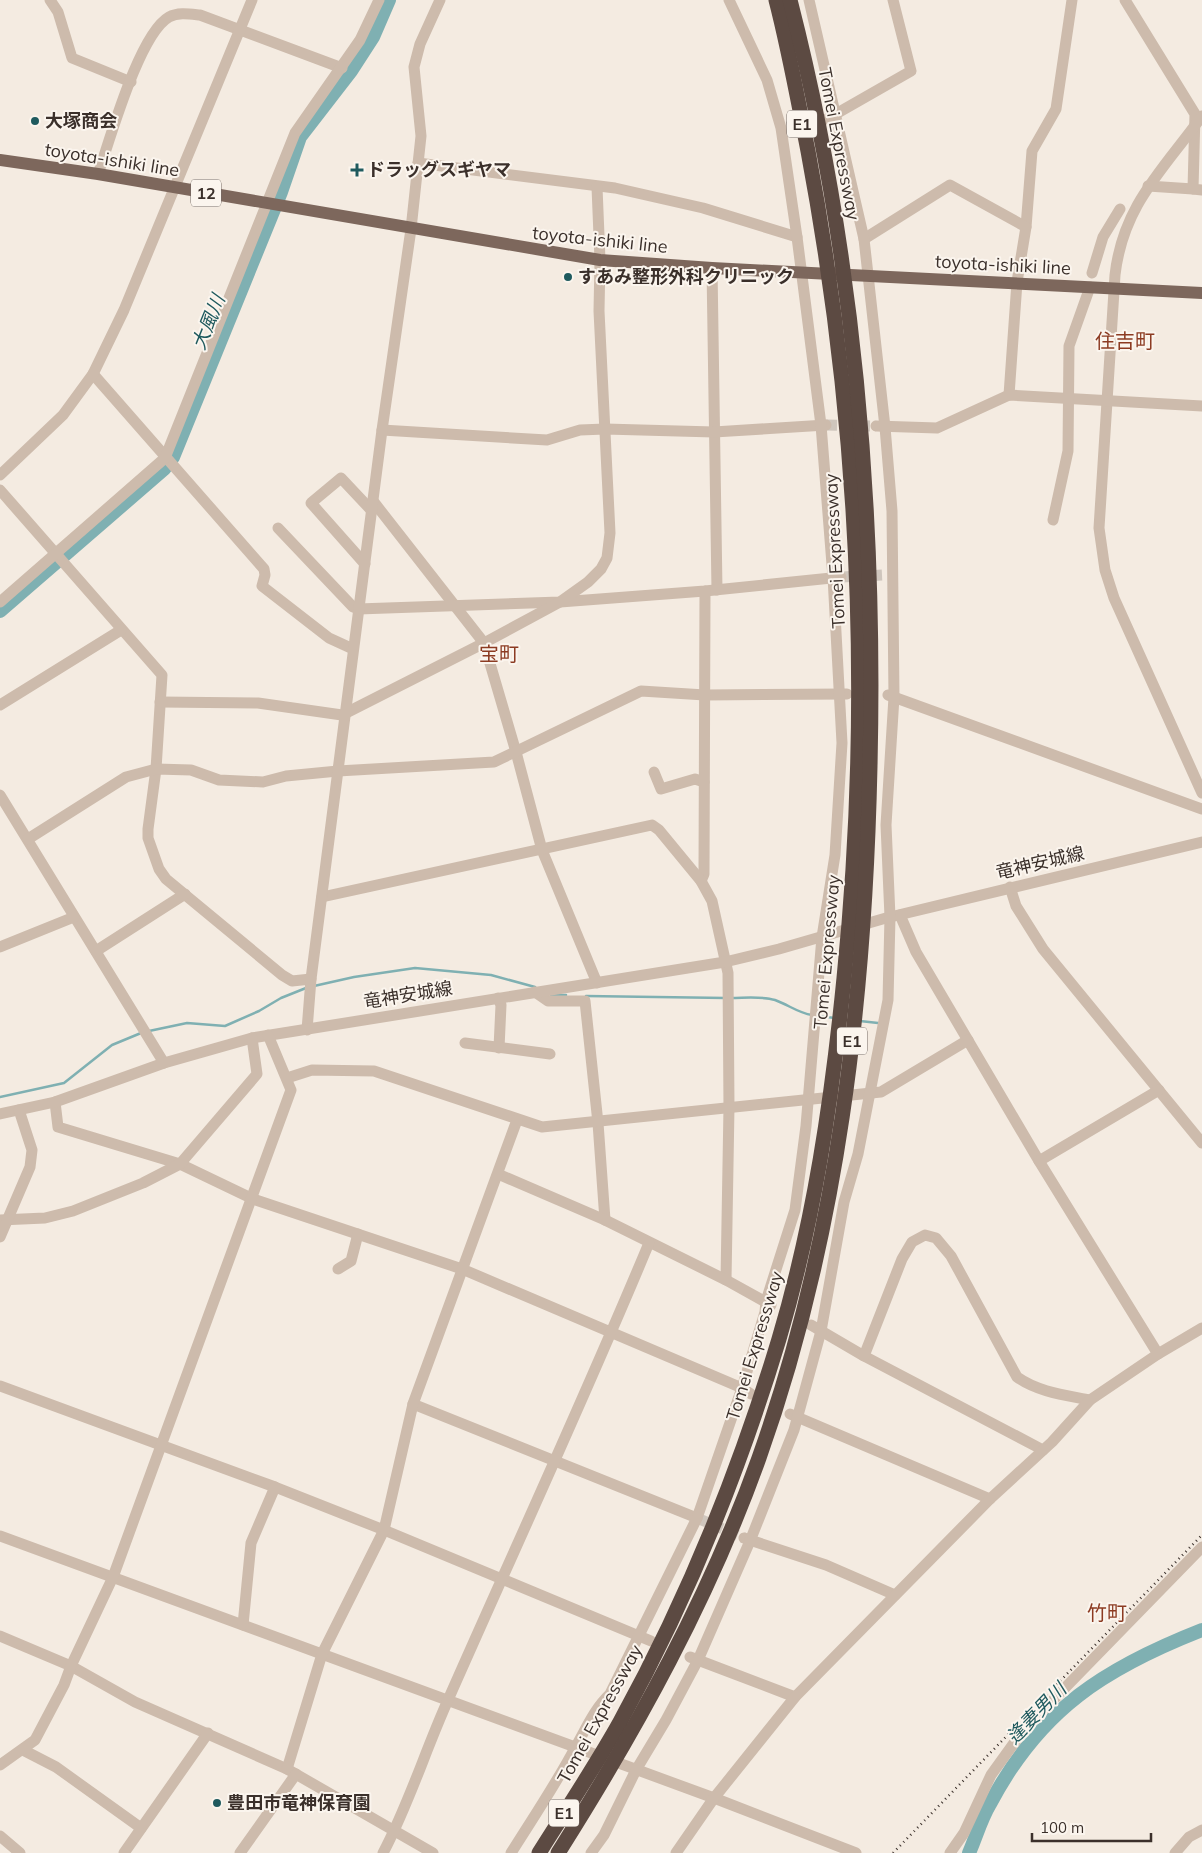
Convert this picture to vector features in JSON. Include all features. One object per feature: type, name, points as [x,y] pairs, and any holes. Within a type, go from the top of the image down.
[{"type":"highway","name":"Tomei Expressway","points":[[776,0],[832,248]]},
{"type":"highway","name":"Tomei Expressway","points":[[558,1853],[621,1752],[693,1614],[732,1527],[758,1459],[811,1285],[833,1176],[844,1109],[868,863],[871,634],[863,459],[832,248],[825,166],[790,0]]},
{"type":"highway","name":"Tomei Expressway","points":[[538,1853],[607,1746],[678,1607],[716,1521],[742,1452],[780,1336],[795,1280],[819,1164],[840,1016],[854,858],[859,713],[858,623],[838,288]]},
{"type":"main road","name":"toyota-ishiki line","points":[[0,160],[98,174],[600,260],[800,273],[1017,282],[1202,293]]},
{"type":"street","points":[[50,0],[58,12],[72,58],[131,82]]},
{"type":"street","points":[[0,475],[63,416],[94,374],[124,310],[252,0]]},
{"type":"street","points":[[0,602],[165,458],[295,133],[360,40],[379,0]]},
{"type":"street","points":[[307,1030],[311,979],[358,609],[411,229],[421,136],[414,67],[420,44],[440,0]]},
{"type":"street","points":[[511,1853],[576,1748],[588,1722],[610,1694],[645,1639],[697,1518],[747,1391],[765,1312],[769,1304],[795,1210],[806,1126],[835,854],[842,743],[837,577],[823,425],[800,273],[784,127],[767,80],[729,0]]},
{"type":"street","points":[[591,1853],[604,1835],[636,1770],[666,1720],[747,1540],[794,1416],[844,1202],[858,1154],[888,1000],[892,917],[886,824],[891,696],[888,576],[892,511],[881,426],[864,238],[831,117],[809,0]]},
{"type":"street","points":[[831,117],[911,71],[893,0]]},
{"type":"street","points":[[1009,395],[1017,282],[1026,227],[1032,151],[1056,108],[1072,0]]},
{"type":"street","points":[[1125,0],[1198,121],[1198,190],[1148,186]]},
{"type":"street","points":[[98,174],[131,82],[150,39],[169,17],[180,14],[200,15],[342,68]]},
{"type":"street","points":[[1198,121],[1141,195],[1131,217],[1116,263],[1099,528],[1105,570],[1114,598],[1202,794]]},
{"type":"street","points":[[418,163],[615,188],[703,208],[797,237]]},
{"type":"street","points":[[864,238],[950,186],[1026,227]]},
{"type":"street","points":[[160,702],[258,703],[342,715],[484,644],[560,602],[596,576],[607,558],[610,533],[599,312],[600,260],[597,187]]},
{"type":"street","points":[[1092,273],[1103,237],[1119,211],[1131,217]]},
{"type":"street","points":[[712,268],[718,590]]},
{"type":"street","points":[[1054,520],[1068,451],[1069,346],[1090,287]]},
{"type":"street","points":[[94,374],[165,458],[264,569],[265,575],[262,586],[329,638],[353,649]]},
{"type":"street","points":[[881,426],[938,428],[1009,395],[1106,400],[1174,408],[1202,406]]},
{"type":"street","points":[[382,430],[547,440],[580,430],[605,428],[714,432],[823,425]]},
{"type":"street","points":[[365,564],[311,503],[341,478],[372,506],[484,644],[516,752],[542,850],[598,983]]},
{"type":"street","points":[[0,490],[162,675],[156,769],[148,838],[163,875],[282,975],[292,981],[311,979]]},
{"type":"street","points":[[278,528],[353,607],[358,609],[560,602],[718,590],[837,577]]},
{"type":"street","points":[[701,881],[704,874],[705,591]]},
{"type":"street","points":[[0,705],[121,630]]},
{"type":"street","points":[[28,839],[126,777],[156,769],[191,770],[219,780],[263,782],[286,776],[338,771],[494,762],[641,691],[704,695],[842,694]]},
{"type":"street","points":[[891,696],[1202,809]]},
{"type":"street","points":[[654,772],[661,789],[695,779],[704,782]]},
{"type":"street","points":[[0,795],[164,1063]]},
{"type":"street","points":[[322,897],[652,825],[659,830],[701,881],[712,901],[728,973],[729,1107],[726,1280]]},
{"type":"street","name":"竜神安城線","points":[[0,1114],[55,1102],[164,1063],[252,1038],[725,962],[892,917],[1202,842]]},
{"type":"street","points":[[1010,888],[1016,906],[1043,949],[1202,1143]]},
{"type":"street","points":[[96,951],[185,894]]},
{"type":"street","points":[[0,947],[74,917]]},
{"type":"street","points":[[892,917],[916,952],[1039,1161],[1158,1354]]},
{"type":"street","points":[[535,992],[548,1001],[585,1001],[598,1123],[605,1220]]},
{"type":"street","points":[[498,998],[501,1005],[499,1048]]},
{"type":"street","points":[[0,1766],[35,1740],[64,1685],[113,1577],[163,1445],[291,1090],[268,1035]]},
{"type":"street","points":[[3,1221],[45,1218],[73,1211],[143,1183],[180,1164],[257,1074],[252,1038]]},
{"type":"street","points":[[287,1078],[312,1070],[374,1070],[542,1127],[598,1123],[729,1107],[881,1092],[968,1040]]},
{"type":"street","points":[[465,1043],[550,1054]]},
{"type":"street","points":[[1039,1161],[1158,1090]]},
{"type":"street","points":[[55,1102],[58,1127],[180,1164],[253,1199],[462,1269],[747,1391]]},
{"type":"street","points":[[0,1237],[3,1221],[30,1168],[32,1150],[18,1110]]},
{"type":"street","points":[[240,1853],[292,1771],[322,1654],[384,1530],[413,1404],[517,1120]]},
{"type":"street","points":[[498,1174],[605,1220],[726,1280],[769,1304]]},
{"type":"street","points":[[338,1269],[351,1261],[358,1234]]},
{"type":"street","points":[[864,1356],[902,1259],[912,1242],[925,1235],[936,1238],[951,1256],[1017,1377],[1027,1384],[1045,1390],[1090,1400]]},
{"type":"street","points":[[383,1853],[394,1831],[447,1701],[503,1580],[649,1243]]},
{"type":"street","points":[[816,1328],[864,1356],[1047,1446]]},
{"type":"street","points":[[676,1853],[714,1798],[794,1697],[990,1499],[1047,1446],[1090,1400],[1158,1354],[1202,1328]]},
{"type":"street","points":[[0,1386],[275,1487],[384,1530],[645,1639]]},
{"type":"street","points":[[413,1404],[697,1518]]},
{"type":"street","points":[[794,1416],[990,1499]]},
{"type":"street","points":[[243,1625],[251,1543],[275,1487]]},
{"type":"street","points":[[0,1536],[714,1798],[856,1853]]},
{"type":"street","points":[[747,1540],[826,1566],[895,1595]]},
{"type":"street","points":[[950,1853],[964,1832],[991,1775],[1022,1732],[1202,1547]]},
{"type":"street","points":[[0,1636],[71,1666],[135,1702],[292,1771],[433,1853]]},
{"type":"street","points":[[694,1659],[794,1697]]},
{"type":"street","points":[[124,1853],[208,1733]]},
{"type":"street","points":[[23,1750],[56,1767],[141,1828]]},
{"type":"street","points":[[1175,1853],[1189,1837],[1202,1830]]},
{"type":"street","points":[[0,1836],[20,1853]]},
{"type":"waterway","name":"大風川","points":[[0,611],[164,469],[173,457],[281,192],[300,137],[351,71],[373,37],[389,0]]},
{"type":"waterway","points":[[314,986],[354,977],[415,968],[491,975],[535,987]]},
{"type":"waterway","points":[[149,1031],[187,1023],[225,1026],[259,1011],[281,998],[306,988]]},
{"type":"waterway","points":[[551,995],[566,995]]},
{"type":"waterway","points":[[586,996],[726,998]]},
{"type":"waterway","points":[[731,998],[770,999],[802,1013],[812,1015]]},
{"type":"waterway","points":[[818,1016],[835,1018]]},
{"type":"waterway","points":[[860,1021],[878,1023]]},
{"type":"waterway","points":[[0,1097],[64,1083],[112,1045],[141,1033]]},
{"type":"waterway","name":"逢妻男川","points":[[969,1853],[981,1822],[1009,1771],[1053,1717],[1105,1677],[1167,1644],[1202,1630]]},
{"type":"tunnel","points":[[787,127],[810,122]]},
{"type":"tunnel","points":[[826,425],[876,426]]},
{"type":"tunnel","points":[[841,577],[882,575]]},
{"type":"tunnel","points":[[697,1518],[744,1538]]},
{"type":"railway","points":[[893,1853],[1202,1535]]},
{"type":"place","name":"大塚商会","points":[[35,121]]},
{"type":"place","name":"ドラッグスギヤマ","points":[[357,170]]},
{"type":"place","name":"すあみ整形外科クリニック","points":[[568,277]]},
{"type":"place","name":"豊田市竜神保育園","points":[[217,1803]]},
{"type":"district","name":"住吉町","points":[[1125,341]]},
{"type":"district","name":"宝町","points":[[499,654]]},
{"type":"district","name":"竹町","points":[[1107,1613]]}]
